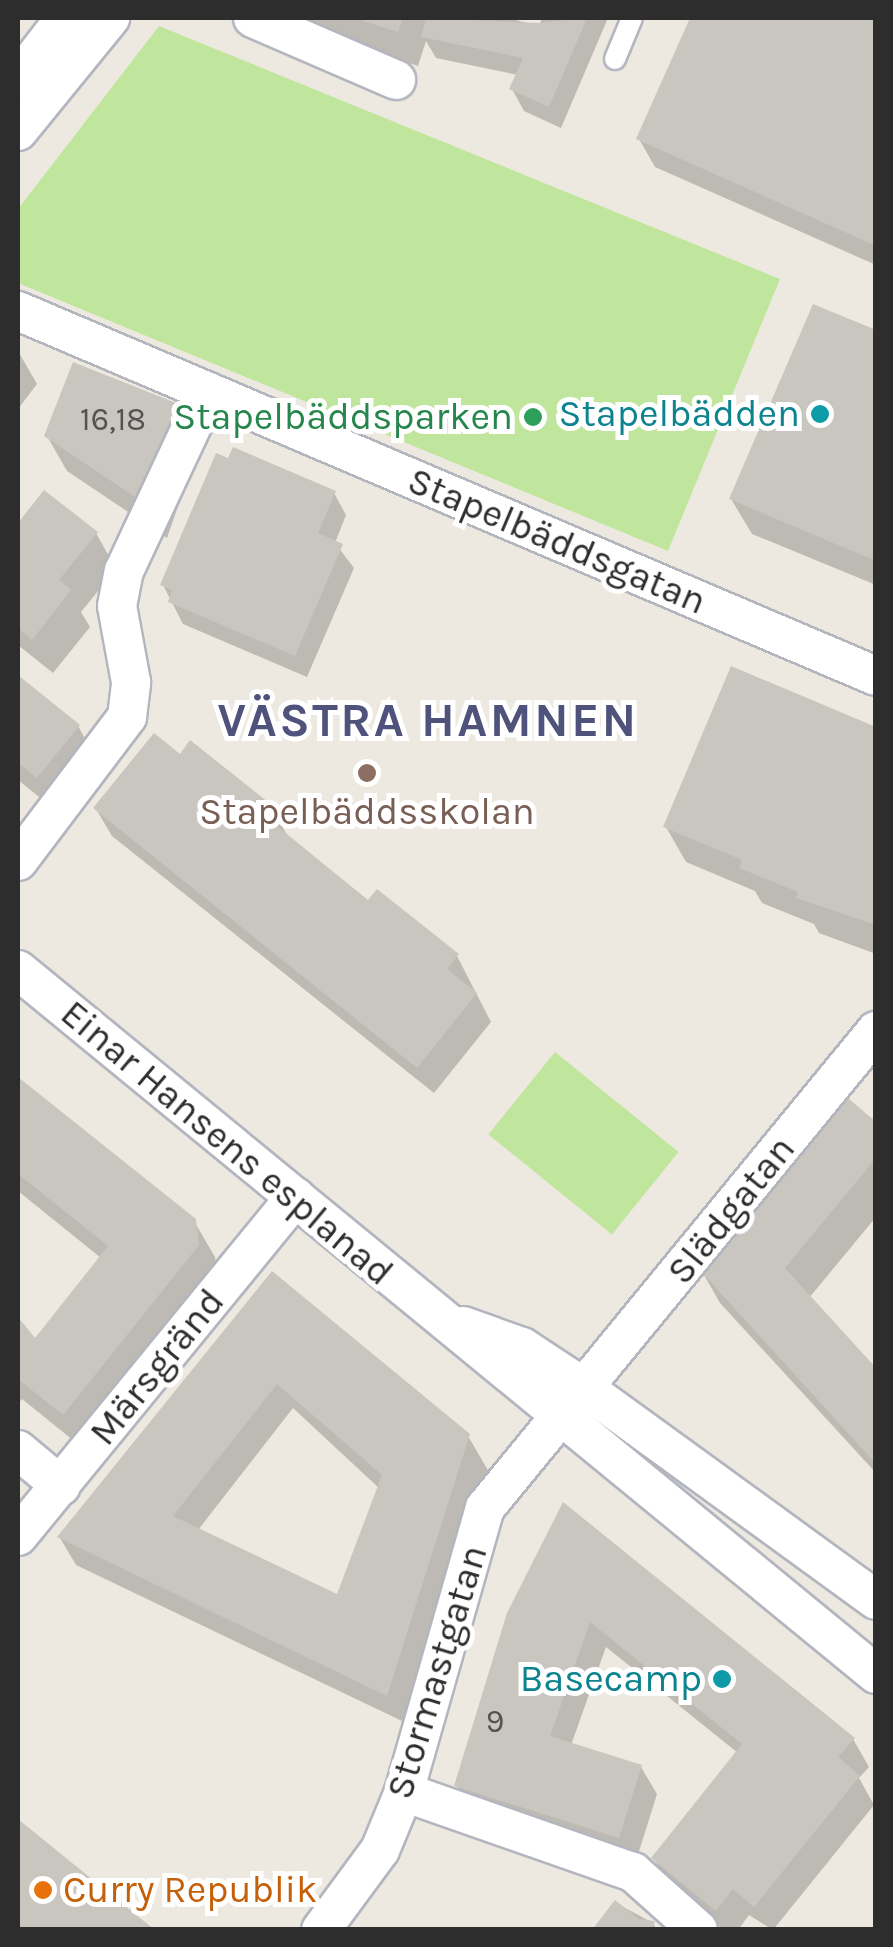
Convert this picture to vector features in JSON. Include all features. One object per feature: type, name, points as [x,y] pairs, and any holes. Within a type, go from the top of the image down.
[{"type":"street","points":[[18,78],[65,18]]},
{"type":"street","points":[[18,131],[110,18]]},
{"type":"street","points":[[253,18],[396,80]]},
{"type":"street","name":"Stapelbäddsgatan","points":[[18,311],[876,676]]},
{"type":"street","points":[[18,861],[128,717],[130,682],[118,606],[124,571],[208,392]]},
{"type":"street","name":"Einar Hansens esplanad","points":[[18,970],[876,1674]]},
{"type":"street","name":"Slädgatan","points":[[584,1388],[876,1031]]},
{"type":"street","name":"Märsgränd","points":[[18,1536],[295,1197]]},
{"type":"street","name":"Einar Hansens esplanad","points":[[437,1315],[522,1347],[876,1600]]},
{"type":"street","points":[[557,1416],[584,1388]]},
{"type":"street","name":"Stormastgatan","points":[[321,1930],[380,1850],[404,1792],[486,1508],[557,1416]]},
{"type":"street","points":[[18,1450],[61,1486]]},
{"type":"street","points":[[404,1792],[633,1872],[698,1930]]},
{"type":"lane","points":[[616,58],[632,18]]},
{"type":"green space","name":"Stapelbäddsparken","points":[[159,26],[780,279],[668,551],[18,283],[18,209]]},
{"type":"green space","points":[[555,1052],[679,1152],[612,1234],[488,1134]]},
{"type":"building","points":[[354,18],[403,18],[398,32]]},
{"type":"building","points":[[426,18],[537,23],[587,18],[549,107],[509,89],[523,58],[421,37]]},
{"type":"building","points":[[690,18],[876,18],[876,246],[636,139]]},
{"type":"building","name":"Stapelbädden","points":[[813,304],[876,330],[876,561],[729,499]]},
{"type":"building","points":[[73,362],[181,405],[147,505],[44,436]]},
{"type":"building","points":[[233,447],[336,491],[318,533],[343,544],[295,656],[168,602],[172,590],[160,585],[216,453],[228,458]]},
{"type":"building","points":[[44,490],[98,532],[59,580],[71,590],[32,640],[18,628],[18,523]]},
{"type":"building","points":[[731,666],[876,727],[876,925],[796,898],[798,892],[739,868],[742,860],[663,827]]},
{"type":"building","points":[[18,675],[80,725],[37,778],[18,763]]},
{"type":"building","points":[[154,733],[180,754],[190,740],[273,806],[265,816],[368,900],[377,889],[459,954],[447,969],[477,993],[417,1068],[93,808]]},
{"type":"building","points":[[18,1077],[196,1219],[199,1245],[63,1415],[18,1379],[18,1317],[35,1338],[108,1246],[18,1174]]},
{"type":"building","points":[[842,1093],[876,1122],[876,1158],[785,1268],[876,1368],[876,1464],[697,1267]]},
{"type":"building","points":[[272,1271],[470,1434],[387,1696],[57,1537]],"holes":[[[277,1384],[382,1475],[337,1594],[173,1516]]]},
{"type":"building","name":"Basecamp","points":[[563,1502],[855,1738],[838,1757],[860,1776],[754,1907],[733,1889],[716,1911],[651,1858],[742,1744],[590,1622],[550,1736],[642,1765],[619,1838],[454,1786],[507,1613]]},
{"type":"building","points":[[18,1819],[82,1871],[155,1930],[18,1930]]},
{"type":"building","points":[[615,1900],[639,1919],[655,1921],[652,1930],[592,1930]]},
{"type":"place","name":"Stapelbädden","points":[[820,414]]},
{"type":"place","name":"Stapelbäddsparken","points":[[533,417]]},
{"type":"place","name":"Stapelbäddsskolan","points":[[367,773]]},
{"type":"place","name":"Basecamp","points":[[722,1679]]},
{"type":"place","name":"Curry Republik","points":[[43,1890]]},
{"type":"district","name":"VÄSTRA HAMNEN","points":[[428,721]]}]
